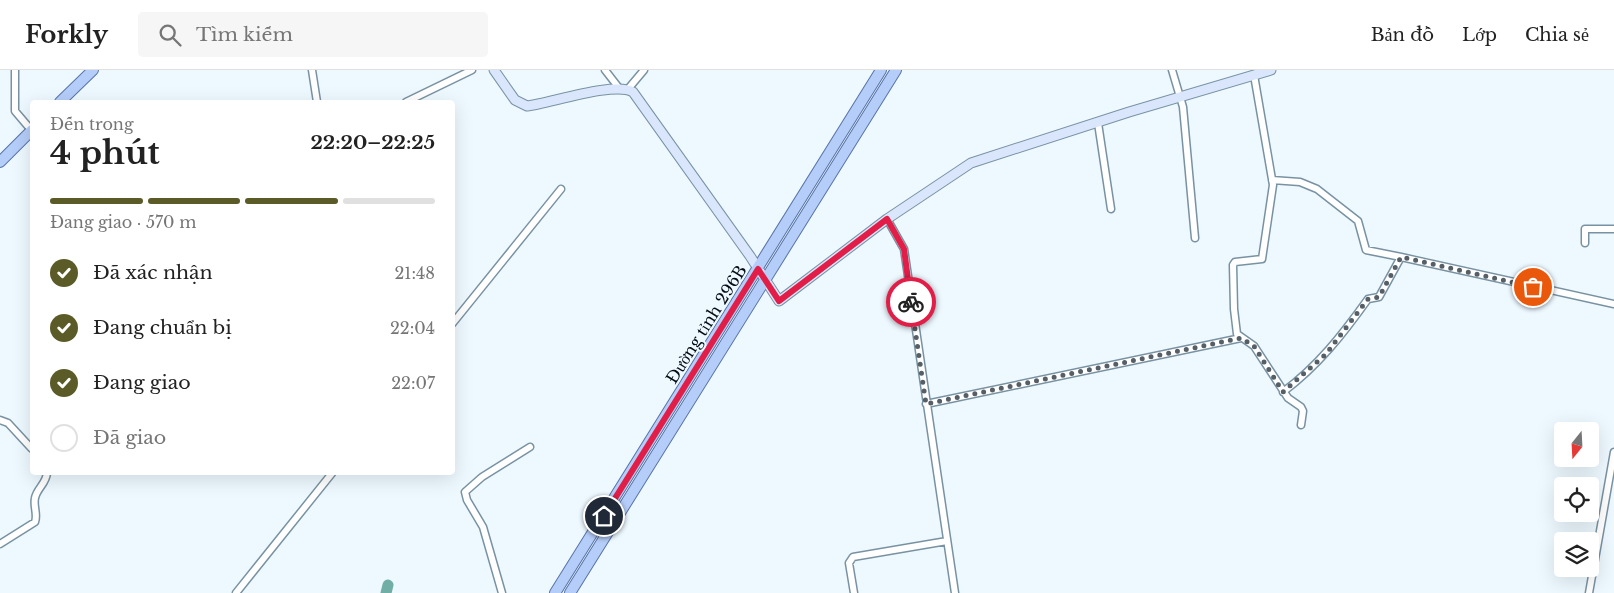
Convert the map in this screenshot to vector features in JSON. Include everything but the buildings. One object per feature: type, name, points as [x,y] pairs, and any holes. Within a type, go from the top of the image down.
[{"type":"main road","points":[[62,100],[93,70]]},
{"type":"main road","name":"Đường tỉnh 296B","points":[[555,593],[881,70]]},
{"type":"main road","name":"Đường tỉnh 296B","points":[[570,593],[896,70]]},
{"type":"main road","points":[[0,162],[30,132]]},
{"type":"street","points":[[15,70],[15,111],[30,128]]},
{"type":"street","points":[[312,70],[317,100]]},
{"type":"street","points":[[410,100],[472,70]]},
{"type":"street","points":[[494,70],[515,100],[527,106],[624,88],[644,70]]},
{"type":"street","points":[[605,70],[642,102],[779,301],[887,219],[971,163],[1271,70]]},
{"type":"street","points":[[1172,70],[1181,97],[1195,238]]},
{"type":"street","points":[[1254,75],[1273,194],[1262,259],[1235,262],[1233,265],[1234,309],[1237,334],[1254,346],[1283,392],[1301,407],[1303,411],[1301,425]]},
{"type":"street","points":[[1098,123],[1111,209]]},
{"type":"street","points":[[1272,180],[1300,182],[1317,189],[1358,221],[1366,250],[1614,304]]},
{"type":"street","points":[[455,320],[561,189]]},
{"type":"street","points":[[887,219],[904,249],[955,593]]},
{"type":"street","points":[[1585,243],[1585,230],[1614,229]]},
{"type":"street","points":[[1283,392],[1328,351],[1368,299],[1379,297],[1401,257]]},
{"type":"street","points":[[926,404],[1241,338]]},
{"type":"street","points":[[0,420],[8,423],[30,446]]},
{"type":"street","points":[[502,593],[483,527],[467,500],[465,492],[482,476],[530,447]]},
{"type":"street","points":[[1589,593],[1614,452]]},
{"type":"street","points":[[0,544],[35,522],[37,517],[34,499],[48,475]]},
{"type":"street","points":[[236,593],[331,475]]},
{"type":"street","points":[[854,593],[849,563],[853,557],[947,541]]},
{"type":"waterway","points":[[386,593],[388,585]]},
{"type":"way so far","points":[[911,302],[926,404],[1125,364],[1241,338],[1249,341],[1254,346],[1283,392],[1326,354],[1357,316],[1368,299],[1379,297],[1401,257],[1404,256],[1533,287]]},
{"type":"route","points":[[604,516],[758,269],[779,301],[887,219],[904,249],[911,302]]}]
